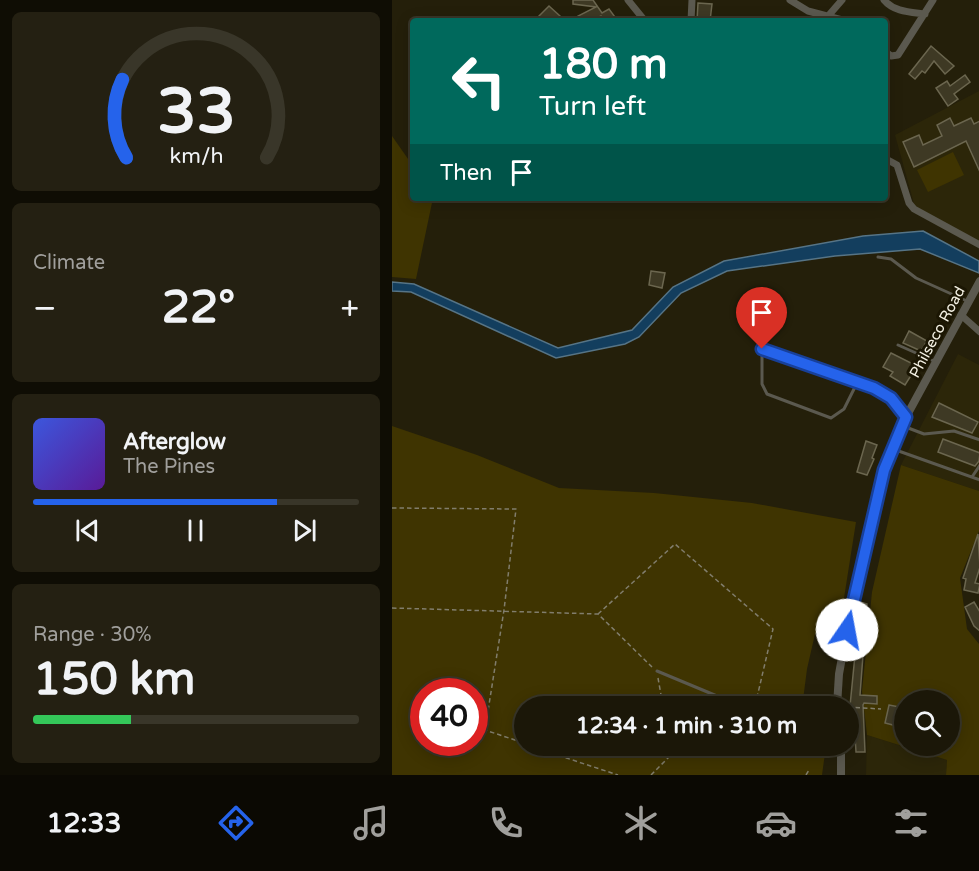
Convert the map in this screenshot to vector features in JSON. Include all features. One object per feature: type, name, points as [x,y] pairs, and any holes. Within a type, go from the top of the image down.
[{"type":"street","points":[[628,0],[641,18]]},
{"type":"street","points":[[691,18],[692,0]]},
{"type":"street","points":[[829,15],[842,0]]},
{"type":"street","points":[[884,0],[899,10],[924,14]]},
{"type":"street","points":[[888,54],[891,56],[898,55],[933,0]]},
{"type":"street","points":[[794,1],[808,11],[838,18]]},
{"type":"street","points":[[888,160],[897,165],[909,203],[914,209],[980,245]]},
{"type":"street","name":"Philseco Road","points":[[837,696],[847,630],[877,496],[891,449],[979,281]]},
{"type":"street","points":[[961,315],[980,332]]},
{"type":"street","points":[[841,756],[841,775]]},
{"type":"lane","points":[[878,257],[892,259],[916,278],[968,301]]},
{"type":"lane","points":[[759,317],[762,384],[767,394],[831,418],[844,409],[857,382]]},
{"type":"lane","points":[[898,345],[936,362]]},
{"type":"lane","points":[[762,349],[884,393],[897,403],[906,417]]},
{"type":"lane","points":[[902,425],[924,434],[954,431],[980,440]]},
{"type":"lane","points":[[891,449],[980,480]]},
{"type":"lane","points":[[972,477],[980,465]]},
{"type":"lane","points":[[657,671],[717,696]]},
{"type":"path","points":[[392,508],[516,509],[504,610],[485,730],[514,740]]},
{"type":"path","points":[[598,614],[675,544],[773,629],[757,696]]},
{"type":"path","points":[[392,608],[598,614],[657,671],[661,696]]},
{"type":"path","points":[[859,708],[881,709]]},
{"type":"path","points":[[560,756],[618,775]]},
{"type":"path","points":[[651,775],[670,756]]},
{"type":"path","points":[[806,775],[809,770]]},
{"type":"shaded area","points":[[979,91],[980,242],[915,207],[895,135]]},
{"type":"shaded area","points":[[392,136],[410,162],[410,201],[432,201],[416,279],[392,277]]},
{"type":"shaded area","points":[[953,152],[964,175],[928,192],[917,170]]},
{"type":"shaded area","points":[[958,354],[979,365],[979,491],[901,465]]},
{"type":"shaded area","points":[[392,426],[477,455],[559,488],[654,493],[752,503],[856,522],[841,617],[815,634],[804,696],[514,696],[514,756],[825,756],[822,775],[392,775]]},
{"type":"shaded area","points":[[901,465],[979,491],[979,531],[960,578],[967,629],[979,644],[979,775],[946,775],[947,760],[934,756],[960,756],[960,690],[894,690],[894,743],[867,735],[862,691],[872,592]]},
{"type":"shaded area","points":[[867,735],[894,743],[894,756],[934,756],[947,760],[946,775],[866,775]]},
{"type":"water","points":[[923,231],[979,261],[979,273],[920,249],[835,256],[727,271],[681,293],[639,337],[625,344],[556,358],[411,292],[392,291],[392,282],[414,284],[558,348],[632,330],[673,287],[724,261],[863,236]]},
{"type":"building","points":[[573,0],[593,0],[602,13],[609,9],[615,17],[579,18],[578,16],[596,7],[573,4]]},
{"type":"building","points":[[698,3],[712,4],[710,18],[697,18]]},
{"type":"building","points":[[549,6],[560,16],[541,18],[539,16]]},
{"type":"building","points":[[931,46],[954,66],[945,74],[934,61],[925,73],[922,71],[915,79],[909,74]]},
{"type":"building","points":[[965,75],[970,82],[954,94],[958,99],[948,106],[936,88],[947,81],[950,86]]},
{"type":"building","points":[[950,118],[954,126],[971,118],[974,124],[980,121],[980,172],[966,141],[914,167],[903,142],[919,135],[923,145],[942,136],[937,125]]},
{"type":"building","points":[[651,271],[665,273],[662,288],[649,285]]},
{"type":"building","points":[[909,331],[927,341],[921,351],[903,343]]},
{"type":"building","points":[[891,353],[917,366],[905,385],[890,376],[893,372],[883,367]]},
{"type":"building","points":[[939,403],[978,422],[972,433],[932,417]]},
{"type":"building","points":[[943,439],[980,453],[979,461],[975,466],[938,452]]},
{"type":"building","points":[[866,441],[877,445],[867,475],[857,472]]},
{"type":"building","points":[[978,534],[980,567],[975,583],[980,584],[978,593],[964,590],[966,579],[963,578]]},
{"type":"building","points":[[860,602],[867,604],[858,653],[851,652]]},
{"type":"building","points":[[974,602],[980,612],[980,631],[974,626],[965,607]]},
{"type":"building","points":[[855,655],[863,655],[860,695],[877,696],[877,704],[864,703],[863,705],[865,752],[859,752],[859,696],[851,696]]},
{"type":"building","points":[[889,705],[894,706],[893,725],[885,723]]},
{"type":"route","points":[[762,349],[874,388],[897,403],[906,417],[884,470],[847,630]]}]
